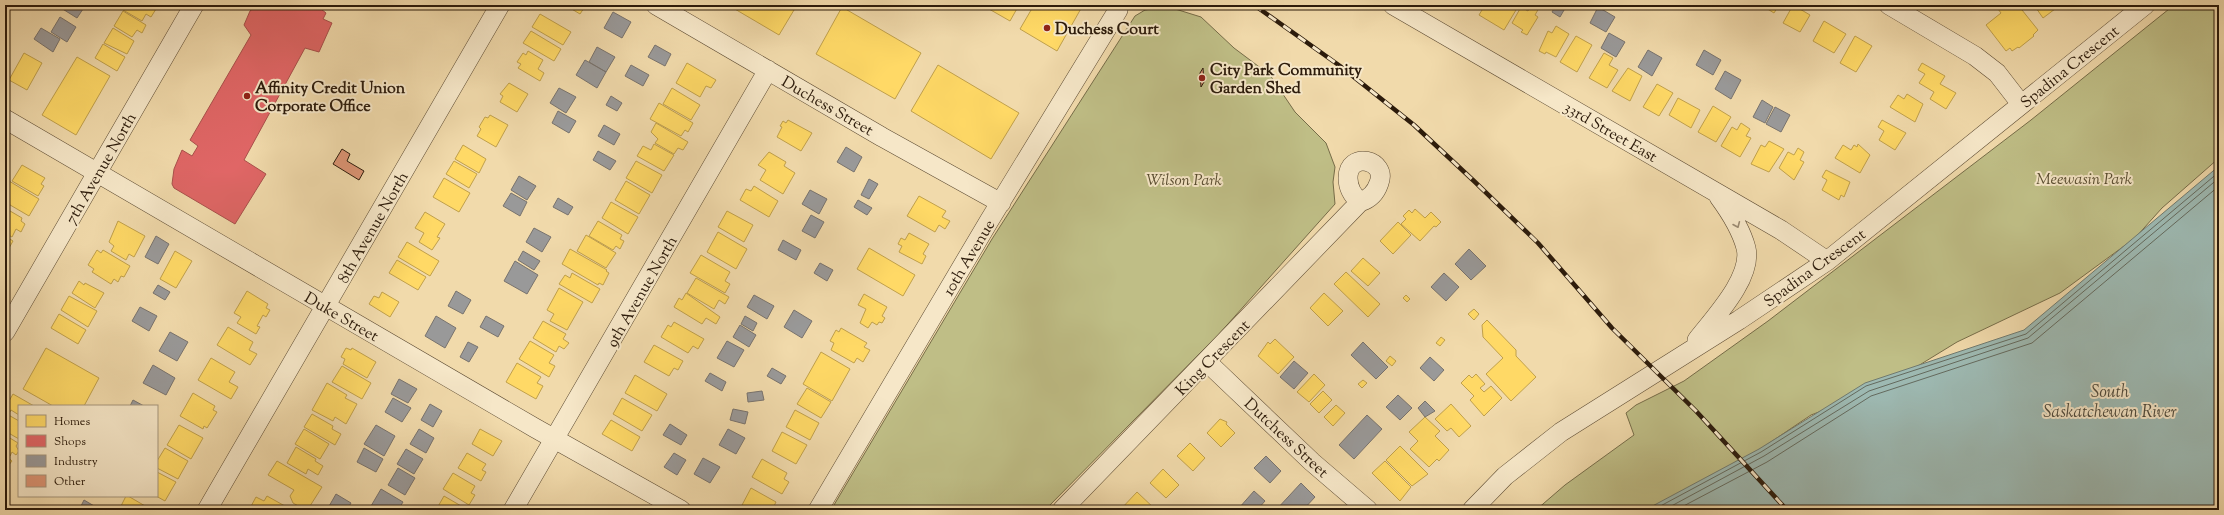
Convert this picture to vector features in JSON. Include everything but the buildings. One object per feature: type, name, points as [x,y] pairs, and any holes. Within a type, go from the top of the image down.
[{"type":"street","name":"7th Avenue North","points":[[5,332],[194,5]]},
{"type":"street","name":"8th Avenue North","points":[[207,510],[500,5]]},
{"type":"street","name":"Duchess Street","points":[[656,5],[882,137],[1001,203]]},
{"type":"street","name":"10th Avenue","points":[[818,510],[1118,10],[1119,5]]},
{"type":"street","name":"33rd Street East","points":[[1393,5],[1781,230],[1827,261]]},
{"type":"street","points":[[1889,5],[1975,56],[1997,73],[2021,104]]},
{"type":"street","name":"Spadina Crescent","points":[[1472,510],[1505,476],[1561,432],[1744,317],[1827,261],[2145,5]]},
{"type":"street","name":"9th Avenue North","points":[[513,510],[768,70]]},
{"type":"street","name":"Duke Street","points":[[5,120],[554,440],[681,510]]},
{"type":"street","points":[[1688,351],[1724,307],[1741,279],[1746,262],[1746,249],[1735,219],[1716,192]]},
{"type":"street","name":"King Crescent","points":[[1062,510],[1207,362],[1360,202]]},
{"type":"street","name":"Dutchess Street","points":[[1207,362],[1312,462],[1368,510]]},
{"type":"green space","name":"Meewasin Park","points":[[2174,5],[2219,5],[2219,158],[2162,208],[2135,238],[2060,293],[1957,342],[1882,388],[1811,415],[1759,450],[1648,510],[1536,510],[1565,485],[1634,435],[1626,413],[1636,405],[1684,381],[1768,321],[2031,120]]},
{"type":"green space","name":"Wilson Park","points":[[1172,8],[1201,17],[1234,48],[1270,75],[1295,112],[1326,143],[1335,167],[1333,182],[1335,204],[1219,334],[1045,510],[831,510],[992,239],[1135,16],[1145,10]]},
{"type":"water","name":"South Saskatchewan River","points":[[2219,166],[2219,510],[1645,510],[1759,449],[1865,383],[2024,330]]},
{"type":"railway","points":[[1254,5],[1340,66],[1414,125],[1475,182],[1538,243],[1612,328],[1696,411],[1787,510]]},
{"type":"place","name":"Duchess Court","points":[[1047,28]]},
{"type":"place","name":"City Park Community Garden Shed","points":[[1202,78]]},
{"type":"place","name":"Affinity Credit Union Corporate Office","points":[[247,96]]}]
